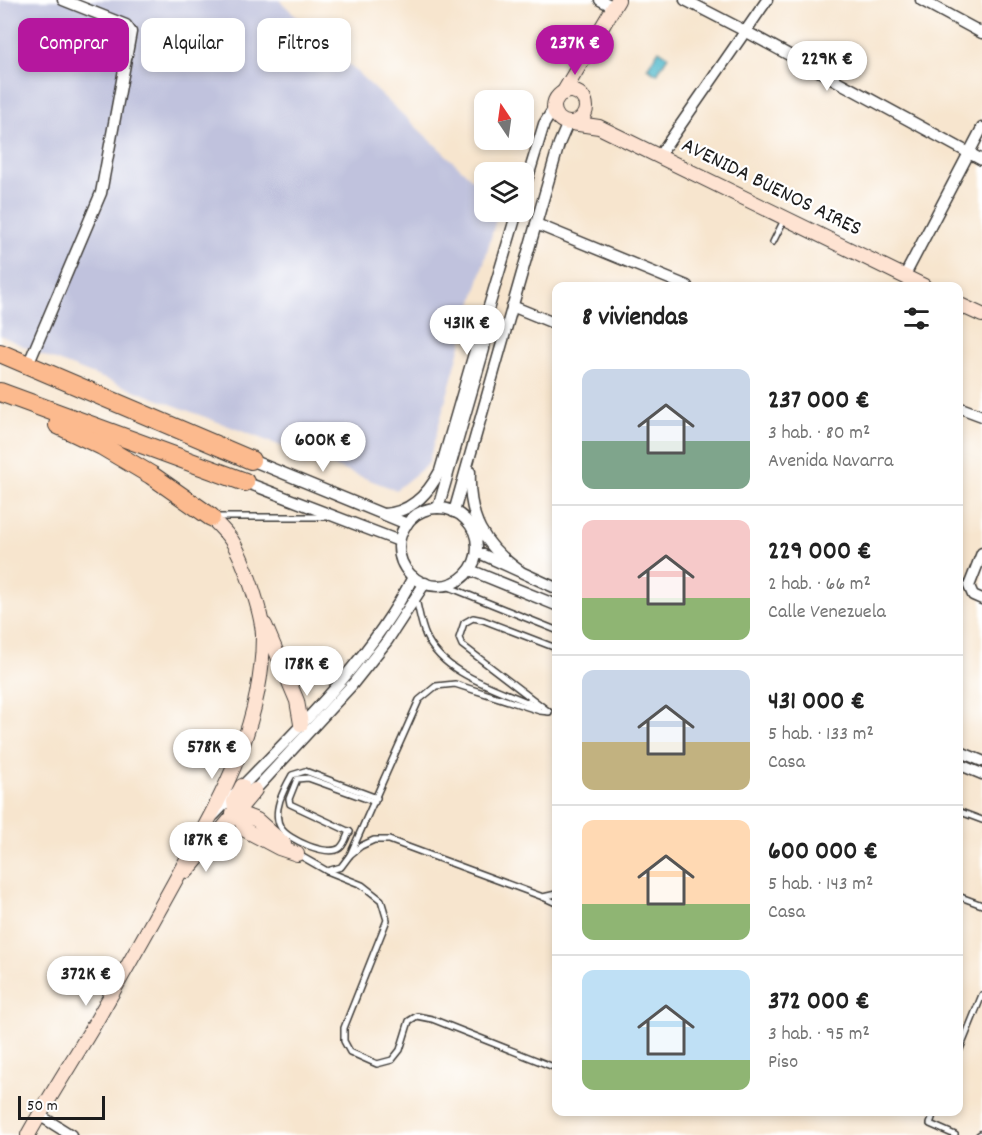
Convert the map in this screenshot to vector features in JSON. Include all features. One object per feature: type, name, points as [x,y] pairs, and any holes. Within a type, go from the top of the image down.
[{"type":"highway","points":[[0,353],[251,460]]},
{"type":"highway","points":[[6,395],[245,482]]},
{"type":"highway","points":[[6,395],[32,412],[102,446],[152,475],[211,517]]},
{"type":"street","points":[[28,365],[101,193],[131,32],[126,25],[63,0]]},
{"type":"street","points":[[532,162],[544,124],[554,108],[555,100],[563,93],[616,4],[600,0]]},
{"type":"street","points":[[685,0],[982,160]]},
{"type":"street","points":[[659,156],[766,0]]},
{"type":"street","points":[[921,0],[982,33]]},
{"type":"street","points":[[454,512],[560,144],[570,123],[583,116],[582,59]]},
{"type":"street","points":[[563,93],[571,91],[584,102]]},
{"type":"street","name":"AVENIDA BUENOS AIRES","points":[[584,102],[599,127]]},
{"type":"street","points":[[554,108],[558,118],[570,123]]},
{"type":"street","name":"AVENIDA BUENOS AIRES","points":[[570,123],[599,127],[916,282]]},
{"type":"street","points":[[904,276],[982,128]]},
{"type":"street","points":[[383,514],[404,510],[420,499],[432,486],[440,471],[514,222]]},
{"type":"street","points":[[536,224],[677,282]]},
{"type":"street","points":[[512,306],[552,322]]},
{"type":"street","points":[[963,306],[982,315]]},
{"type":"street","points":[[438,508],[484,349],[487,313]]},
{"type":"street","points":[[963,409],[982,416]]},
{"type":"street","points":[[471,451],[469,491],[472,509],[479,527],[491,546],[520,571]]},
{"type":"street","points":[[251,460],[407,524]]},
{"type":"street","points":[[245,482],[399,541]]},
{"type":"street","points":[[438,508],[454,512],[470,523],[475,534],[478,546],[470,570],[461,579],[444,585],[425,584],[413,577],[405,567],[400,554],[399,541],[407,524],[423,510],[438,508]]},
{"type":"street","points":[[211,517],[231,540],[297,701],[301,724]]},
{"type":"street","points":[[477,552],[552,586]]},
{"type":"street","points":[[982,553],[969,586],[973,595],[982,599]]},
{"type":"street","points":[[470,570],[552,602]]},
{"type":"street","points":[[168,893],[236,812],[248,788],[301,724],[346,675],[398,607],[413,577]]},
{"type":"street","points":[[208,822],[248,788],[352,685],[387,641],[425,584]]},
{"type":"street","points":[[28,1135],[138,950],[220,799],[241,751],[256,700],[263,634],[257,607]]},
{"type":"street","points":[[963,753],[982,760]]},
{"type":"street","points":[[963,766],[982,774]]},
{"type":"street","points":[[248,788],[257,820]]},
{"type":"street","points":[[208,822],[236,812],[257,820],[272,836],[297,854]]},
{"type":"street","points":[[236,812],[245,830]]},
{"type":"street","points":[[220,832],[245,830],[279,848],[297,854]]},
{"type":"street","points":[[39,1115],[71,1135]]},
{"type":"lane","points":[[773,242],[785,218]]},
{"type":"lane","points":[[211,517],[337,517]]},
{"type":"lane","points":[[444,585],[552,628]]},
{"type":"lane","points":[[416,597],[425,635],[442,658],[469,677],[552,713]]},
{"type":"lane","points":[[549,712],[462,645],[459,638],[464,623],[473,618],[552,646]]},
{"type":"lane","points":[[350,855],[419,700],[436,686],[455,684],[549,712]]},
{"type":"lane","points":[[349,831],[340,848],[324,851],[289,836],[280,828],[278,816],[280,800],[292,775],[305,771],[376,800]]},
{"type":"lane","points":[[358,835],[290,804],[289,799],[297,779],[308,778],[376,800]]},
{"type":"lane","points":[[963,813],[982,820]]},
{"type":"lane","points":[[327,870],[341,867],[361,846],[374,840],[389,840],[552,901]]},
{"type":"lane","points":[[297,854],[362,885],[381,900],[387,920],[344,1028],[344,1041],[350,1052],[377,1064],[392,1060],[400,1050],[409,1022],[417,1016],[432,1018],[552,1066]]},
{"type":"lane","points":[[543,897],[552,895]]},
{"type":"lane","points":[[963,898],[982,905]]},
{"type":"lane","points":[[963,1042],[982,995]]},
{"type":"lane","points":[[933,1116],[930,1125],[955,1135]]},
{"type":"shaded area","points":[[0,0],[279,0],[298,18],[257,18],[257,72],[351,72],[351,67],[474,181],[474,222],[495,222],[428,464],[396,490],[42,355],[0,335]]},
{"type":"water","points":[[659,50],[668,56],[657,74],[647,68]]}]
